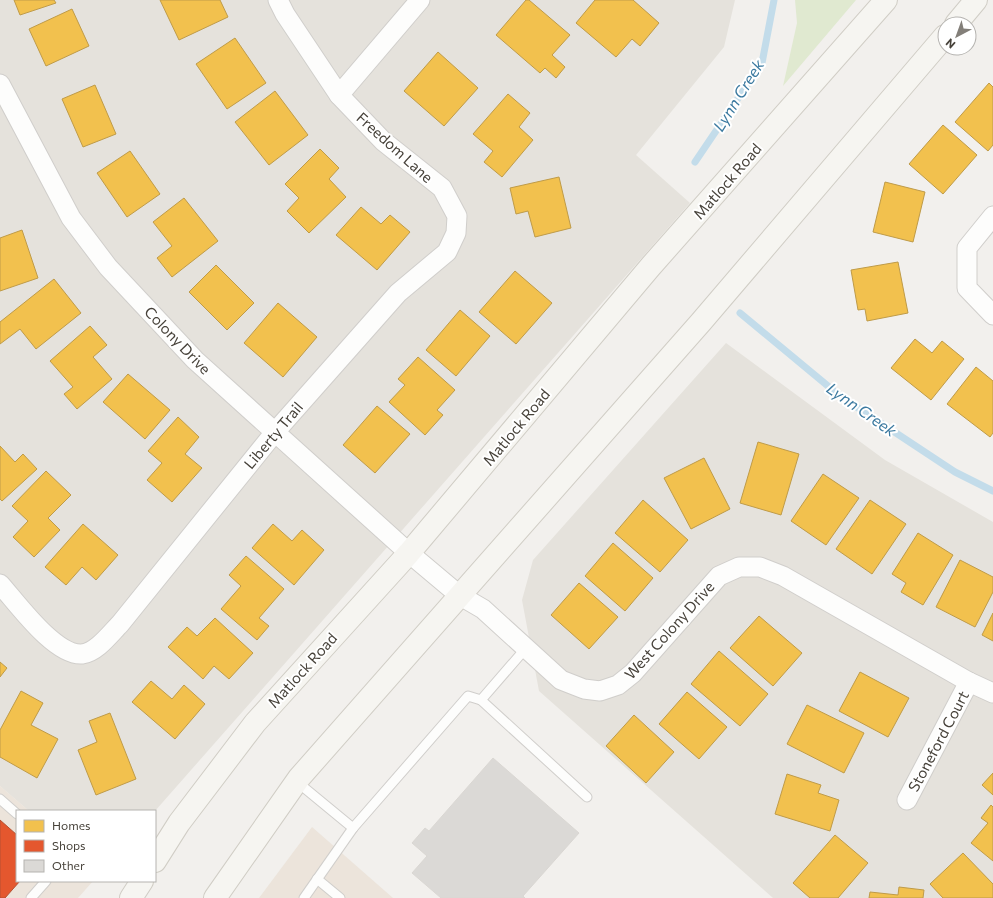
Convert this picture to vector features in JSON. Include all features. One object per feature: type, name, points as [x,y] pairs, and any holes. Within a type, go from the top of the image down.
[{"type":"main road","name":"Matlock Road","points":[[156,859],[179,823],[255,723],[409,553],[651,266],[886,0]]},
{"type":"main road","points":[[963,16],[976,0]]},
{"type":"main road","points":[[215,898],[296,781],[701,322],[937,45]]},
{"type":"main road","points":[[131,898],[141,882]]},
{"type":"street","name":"Freedom Lane","points":[[278,0],[285,14],[339,95],[383,141],[442,188],[457,216]]},
{"type":"street","points":[[339,95],[420,0]]},
{"type":"street","name":"Colony Drive","points":[[0,84],[71,218],[108,267],[195,360],[409,553]]},
{"type":"street","name":"Liberty Trail","points":[[0,584],[53,643],[68,651],[82,654],[94,649],[120,624],[275,432],[398,293],[447,252],[456,233],[457,216]]},
{"type":"street","points":[[993,216],[967,248],[966,268],[967,288],[993,315]]},
{"type":"street","name":"West Colony Drive","points":[[409,553],[459,596],[483,609],[561,680],[584,689],[600,691],[618,685],[633,673],[718,576],[739,566],[760,567],[783,576],[969,682],[993,693]]},
{"type":"street","name":"Stoneford Court","points":[[907,800],[969,682]]},
{"type":"lane","points":[[481,700],[526,648]]},
{"type":"lane","points":[[304,898],[353,828],[468,696],[481,700],[587,797]]},
{"type":"lane","points":[[296,781],[353,828]]},
{"type":"lane","points":[[0,799],[16,813]]},
{"type":"lane","points":[[317,879],[340,898]]},
{"type":"lane","points":[[31,898],[45,882]]},
{"type":"shaded area","points":[[0,0],[735,0],[724,47],[636,155],[690,203],[156,810],[28,810],[0,786]]},
{"type":"shaded area","points":[[726,343],[885,460],[993,522],[993,898],[773,898],[539,691],[522,600],[533,560]]},
{"type":"shaded area","points":[[0,786],[28,810],[16,810],[16,882],[92,882],[78,898],[0,898]]},
{"type":"shaded area","points":[[312,827],[393,898],[259,898]]},
{"type":"green space","points":[[795,0],[856,0],[783,86],[797,23]]},
{"type":"building: Homes","points":[[14,0],[54,0],[56,3],[20,15]]},
{"type":"building: Homes","points":[[160,0],[220,0],[228,17],[179,40]]},
{"type":"building: Homes","points":[[526,0],[529,0],[570,35],[552,55],[565,67],[556,78],[545,68],[540,73],[496,35]]},
{"type":"building: Homes","points":[[595,0],[633,0],[659,23],[640,46],[632,39],[616,57],[576,23]]},
{"type":"building: Homes","points":[[72,9],[89,46],[46,66],[29,29]]},
{"type":"building: Homes","points":[[235,38],[266,83],[227,109],[196,64]]},
{"type":"building: Homes","points":[[438,52],[478,88],[444,126],[404,91]]},
{"type":"building: Homes","points":[[989,83],[993,87],[993,145],[988,151],[955,122]]},
{"type":"building: Homes","points":[[95,85],[116,134],[83,147],[62,99]]},
{"type":"building: Homes","points":[[275,91],[308,135],[269,165],[235,122]]},
{"type":"building: Homes","points":[[508,94],[530,113],[519,127],[533,140],[502,177],[484,162],[493,151],[473,134]]},
{"type":"building: Homes","points":[[943,125],[977,155],[943,194],[909,164]]},
{"type":"building: Homes","points":[[320,149],[339,168],[329,179],[346,197],[309,233],[287,211],[299,198],[285,184]]},
{"type":"building: Homes","points":[[130,151],[160,194],[127,217],[97,173]]},
{"type":"building: Homes","points":[[559,177],[571,228],[535,237],[528,211],[516,214],[510,188]]},
{"type":"building: Homes","points":[[885,182],[925,192],[913,242],[873,232]]},
{"type":"building: Homes","points":[[184,198],[218,241],[172,277],[157,258],[172,246],[153,222]]},
{"type":"building: Homes","points":[[361,207],[381,224],[390,215],[410,232],[377,270],[336,235]]},
{"type":"building: Homes","points":[[22,230],[38,278],[0,291],[0,238]]},
{"type":"building: Homes","points":[[898,262],[908,313],[867,321],[865,309],[858,310],[851,270]]},
{"type":"building: Homes","points":[[216,265],[254,303],[227,330],[189,292]]},
{"type":"building: Homes","points":[[515,271],[552,303],[516,344],[479,312]]},
{"type":"building: Homes","points":[[54,279],[81,313],[36,349],[20,329],[0,344],[0,322]]},
{"type":"building: Homes","points":[[278,303],[317,337],[283,377],[244,343]]},
{"type":"building: Homes","points":[[460,310],[490,336],[456,376],[426,350]]},
{"type":"building: Homes","points":[[90,326],[107,345],[93,357],[112,379],[77,409],[64,394],[73,387],[50,361]]},
{"type":"building: Homes","points":[[915,339],[932,353],[942,341],[964,359],[931,400],[891,368]]},
{"type":"building: Homes","points":[[418,357],[455,390],[437,410],[443,415],[425,435],[389,402],[405,385],[398,379]]},
{"type":"building: Homes","points":[[976,367],[993,381],[993,433],[990,437],[947,404]]},
{"type":"building: Homes","points":[[128,374],[170,410],[145,439],[103,402]]},
{"type":"building: Homes","points":[[377,406],[410,434],[375,473],[343,445]]},
{"type":"building: Homes","points":[[178,417],[199,437],[185,454],[202,468],[172,502],[147,480],[162,463],[148,451]]},
{"type":"building: Homes","points":[[758,442],[799,454],[781,515],[740,503]]},
{"type":"building: Homes","points":[[0,446],[15,462],[23,454],[37,469],[2,501],[0,499]]},
{"type":"building: Homes","points":[[704,458],[730,509],[691,529],[664,478]]},
{"type":"building: Homes","points":[[46,471],[71,495],[48,518],[60,530],[34,557],[13,537],[28,521],[12,506]]},
{"type":"building: Homes","points":[[823,474],[859,498],[826,545],[791,521]]},
{"type":"building: Homes","points":[[643,500],[688,540],[660,572],[615,533]]},
{"type":"building: Homes","points":[[870,500],[906,524],[872,574],[836,549]]},
{"type":"building: Homes","points":[[83,524],[118,555],[96,580],[82,567],[66,585],[45,567]]},
{"type":"building: Homes","points":[[273,524],[292,541],[302,530],[324,550],[294,585],[252,548]]},
{"type":"building: Homes","points":[[918,533],[953,555],[923,605],[901,592],[906,583],[892,574]]},
{"type":"building: Homes","points":[[613,543],[653,578],[625,611],[585,576]]},
{"type":"building: Homes","points":[[246,556],[284,589],[259,618],[269,626],[257,640],[221,609],[241,586],[229,575]]},
{"type":"building: Homes","points":[[960,560],[993,577],[993,592],[975,627],[936,607]]},
{"type":"building: Homes","points":[[579,583],[618,617],[589,649],[551,615]]},
{"type":"building: Homes","points":[[993,613],[993,641],[982,635]]},
{"type":"building: Homes","points":[[759,616],[802,653],[773,686],[730,648]]},
{"type":"building: Homes","points":[[215,618],[253,653],[229,679],[214,666],[203,679],[168,647],[187,627],[197,636]]},
{"type":"building: Homes","points":[[719,651],[768,694],[740,726],[691,684]]},
{"type":"building: Homes","points":[[0,662],[7,668],[0,677]]},
{"type":"building: Homes","points":[[860,672],[909,698],[888,737],[839,711]]},
{"type":"building: Homes","points":[[151,681],[172,699],[184,685],[205,704],[175,739],[132,702]]},
{"type":"building: Homes","points":[[21,691],[43,703],[31,725],[58,739],[37,778],[0,757],[0,730]]},
{"type":"building: Homes","points":[[687,692],[727,727],[699,759],[659,724]]},
{"type":"building: Homes","points":[[807,705],[864,733],[844,773],[787,744]]},
{"type":"building: Homes","points":[[110,713],[136,779],[96,795],[78,750],[97,742],[89,721]]},
{"type":"building: Homes","points":[[634,715],[674,752],[646,783],[606,746]]},
{"type":"building: Homes","points":[[993,773],[993,795],[982,785]]},
{"type":"building: Homes","points":[[787,774],[821,785],[818,793],[839,800],[830,831],[775,814]]},
{"type":"building: Homes","points":[[991,805],[993,807],[993,861],[971,843],[988,823],[981,818]]},
{"type":"building: Homes","points":[[835,835],[868,863],[838,898],[810,898],[793,883]]},
{"type":"building: Homes","points":[[963,853],[993,884],[993,898],[943,898],[930,884]]},
{"type":"building: Homes","points":[[899,887],[924,890],[923,898],[869,898],[870,892],[898,895]]},
{"type":"building: Shops","points":[[0,820],[16,834],[16,882],[19,882],[5,898],[0,898]]},
{"type":"building: Other","points":[[493,758],[579,833],[523,896],[525,898],[441,898],[412,873],[427,856],[412,843],[425,828],[429,831]]},
{"type":"waterway","name":"Lynn Creek","points":[[695,162],[762,63],[774,0]]},
{"type":"waterway","name":"Lynn Creek","points":[[740,313],[840,396],[955,472],[993,491]]}]
